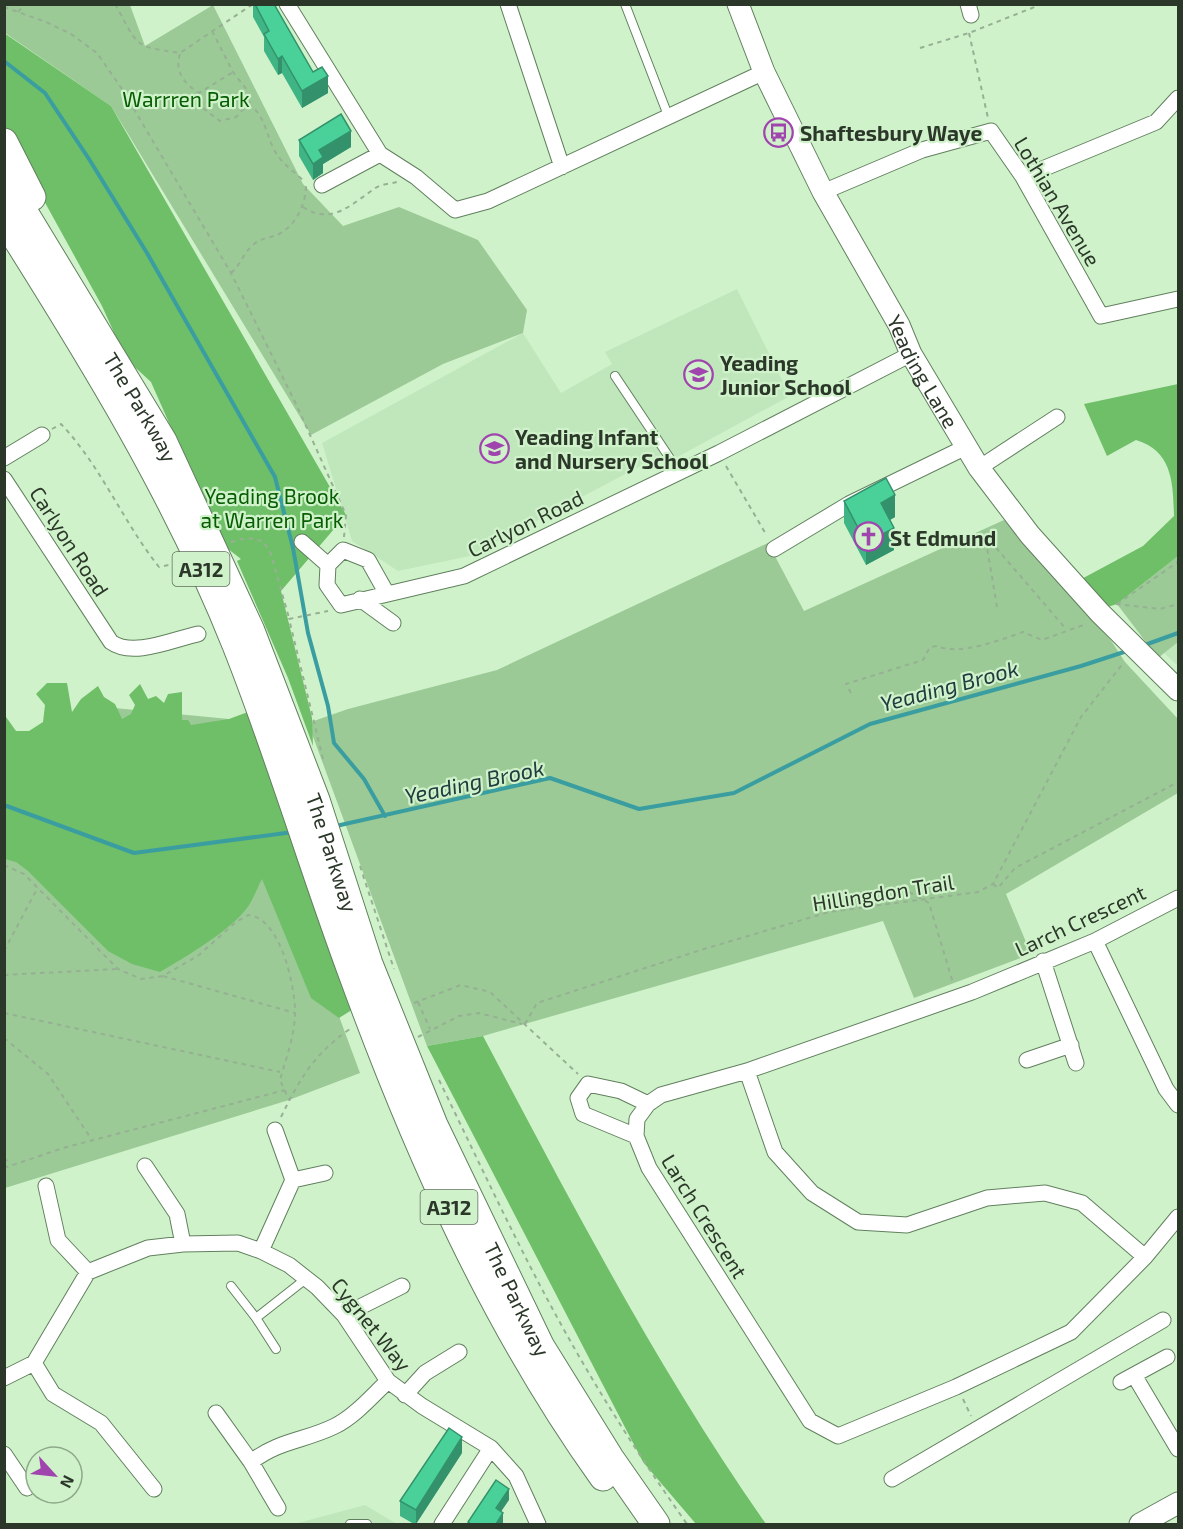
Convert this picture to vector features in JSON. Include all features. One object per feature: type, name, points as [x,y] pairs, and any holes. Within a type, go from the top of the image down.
[{"type":"highway","name":"A312","points":[[4,142],[89,334]]},
{"type":"highway","name":"The Parkway","points":[[4,179],[89,334],[166,492],[306,805],[324,858],[381,1052],[452,1214],[526,1361],[568,1429],[637,1524]]},
{"type":"highway","name":"The Parkway","points":[[4,219],[89,334]]},
{"type":"highway","name":"A312","points":[[4,249],[89,334]]},
{"type":"highway","name":"The Parkway","points":[[324,858],[399,1042],[470,1204],[541,1347],[610,1458],[656,1524]]},
{"type":"street","points":[[287,4],[380,154],[416,177],[455,210],[488,201],[764,72]]},
{"type":"street","points":[[508,4],[562,167]]},
{"type":"street","name":"Yeading Lane","points":[[738,4],[764,72],[823,192],[899,325],[911,354],[979,468],[1030,535],[1108,612],[1133,647],[1179,690]]},
{"type":"street","points":[[1023,177],[1156,122],[1179,98]]},
{"type":"street","name":"Lothian Avenue","points":[[823,192],[922,150],[992,131],[1023,177],[1101,316],[1179,299]]},
{"type":"street","points":[[322,185],[380,154]]},
{"type":"street","name":"Carlyon Road","points":[[328,565],[327,585],[341,605],[386,592],[464,576],[719,453],[911,354]]},
{"type":"street","points":[[979,468],[1057,417]]},
{"type":"street","points":[[4,458],[42,435]]},
{"type":"street","points":[[774,549],[849,504],[966,447]]},
{"type":"street","name":"Carlyon Road","points":[[4,479],[111,642],[120,647],[134,648],[198,634]]},
{"type":"street","points":[[302,542],[328,565],[343,550],[368,560],[386,592]]},
{"type":"street","points":[[360,599],[393,623]]},
{"type":"street","name":"Larch Crescent","points":[[648,1104],[661,1095],[747,1071],[958,997],[1095,940],[1179,898]]},
{"type":"street","points":[[1095,940],[1166,1089],[1179,1105]]},
{"type":"street","points":[[1043,961],[1076,1064]]},
{"type":"street","points":[[1027,1060],[1071,1045]]},
{"type":"street","points":[[747,1071],[775,1152],[812,1193],[858,1222],[907,1225],[987,1198],[1045,1193],[1082,1203],[1145,1257]]},
{"type":"street","points":[[588,1084],[621,1091],[648,1104],[638,1119],[636,1136],[583,1114],[578,1098],[588,1084]]},
{"type":"street","points":[[261,1251],[293,1180],[275,1130]]},
{"type":"street","name":"Larch Crescent","points":[[636,1136],[649,1168],[810,1421],[838,1437],[956,1387],[1071,1332],[1145,1257],[1179,1217]]},
{"type":"street","points":[[145,1166],[177,1214],[183,1244]]},
{"type":"street","points":[[293,1180],[325,1173]]},
{"type":"street","points":[[4,1378],[34,1364],[88,1272],[58,1240],[46,1186]]},
{"type":"street","name":"Cygnet Way","points":[[88,1272],[148,1248],[183,1244],[238,1243],[289,1265],[307,1278],[344,1316],[388,1381],[405,1395],[491,1448],[516,1476],[538,1524]]},
{"type":"street","points":[[344,1316],[402,1286]]},
{"type":"street","points":[[892,1479],[1163,1320]]},
{"type":"street","points":[[405,1395],[425,1372],[459,1352]]},
{"type":"street","points":[[1167,1357],[1127,1378],[1179,1449]]},
{"type":"street","points":[[34,1364],[53,1394],[101,1423],[154,1489]]},
{"type":"street","points":[[251,1462],[273,1447],[336,1426],[362,1406],[388,1381]]},
{"type":"street","points":[[216,1413],[251,1462],[278,1508]]},
{"type":"street","points":[[442,1524],[471,1494],[491,1448]]},
{"type":"street","points":[[4,1454],[24,1484]]},
{"type":"street","points":[[1140,1524],[1179,1503]]},
{"type":"lane","points":[[625,4],[669,118]]},
{"type":"lane","points":[[615,376],[679,472]]},
{"type":"lane","points":[[256,1318],[307,1278]]},
{"type":"lane","points":[[231,1286],[276,1349]]},
{"type":"lane","points":[[351,1524],[366,1524]]},
{"type":"path","points":[[18,12],[25,4]]},
{"type":"path","points":[[115,4],[133,37],[143,48],[180,53]]},
{"type":"path","points":[[212,31],[233,72],[247,90],[250,102],[236,117],[220,121],[204,110],[199,93],[186,85],[181,77],[178,61],[180,53],[212,31],[253,4]]},
{"type":"path","points":[[920,48],[969,33],[1042,4]]},
{"type":"path","points":[[4,7],[71,34],[97,53],[174,173],[231,273],[297,406],[346,515],[343,550]]},
{"type":"path","points":[[970,10],[969,33],[992,131]]},
{"type":"path","points":[[199,93],[233,72]]},
{"type":"path","points":[[248,105],[255,108],[277,156],[306,183],[322,185]]},
{"type":"path","points":[[303,207],[326,216],[346,211],[376,187],[416,177]]},
{"type":"path","points":[[231,273],[241,264],[253,245],[265,237],[279,234],[303,207],[306,183]]},
{"type":"path","points":[[42,435],[61,424],[77,440],[145,549],[159,567],[178,563]]},
{"type":"path","points":[[719,453],[774,549]]},
{"type":"path","points":[[997,607],[986,536],[1066,629]]},
{"type":"path","points":[[223,545],[247,537],[262,541],[271,554],[323,762]]},
{"type":"path","points":[[851,693],[846,684],[923,660],[930,647],[962,650],[1023,632],[1042,640],[1108,612],[1179,561]]},
{"type":"path","points":[[1108,612],[1160,609],[1179,604]]},
{"type":"path","points":[[289,619],[313,614]]},
{"type":"path","points":[[993,884],[1081,717],[1125,662],[1133,647]]},
{"type":"path","name":"Hillingdon Trail","points":[[525,1024],[537,1003],[704,949],[829,912],[978,892],[993,884],[998,888],[1015,868],[1179,782]]},
{"type":"path","points":[[4,865],[24,874],[118,969],[141,979],[163,976],[199,955],[236,922],[248,915],[256,916],[271,927],[277,937],[294,992],[293,1033],[279,1080],[289,1100]]},
{"type":"path","points":[[359,865],[396,974]]},
{"type":"path","points":[[4,951],[37,889]]},
{"type":"path","points":[[909,892],[929,903],[958,997]]},
{"type":"path","points":[[4,975],[118,969]]},
{"type":"path","points":[[163,976],[295,1013]]},
{"type":"path","points":[[430,1029],[416,1003],[461,985],[490,992],[588,1084]]},
{"type":"path","points":[[4,1013],[282,1072]]},
{"type":"path","points":[[415,1027],[418,1037],[459,1016],[479,1013],[525,1024]]},
{"type":"path","points":[[275,1130],[312,1060],[327,1045],[351,1029]]},
{"type":"path","points":[[4,1038],[48,1074],[92,1140]]},
{"type":"path","points":[[438,1079],[505,1217],[571,1343],[642,1459],[687,1524]]},
{"type":"path","points":[[4,1168],[92,1140],[285,1090]]},
{"type":"path","points":[[4,1158],[12,1166]]},
{"type":"path","points":[[956,1387],[978,1429]]},
{"type":"shaded area","name":"Yeading Infant and Nursery School","points":[[737,289],[790,396],[672,460],[667,452],[470,556],[398,571],[352,541],[322,443],[523,333],[561,393],[612,364],[605,352]]},
{"type":"shaded area","points":[[1178,642],[1178,666],[1164,653]]},
{"type":"shaded area","points":[[365,1505],[397,1524],[294,1524]]},
{"type":"green space","name":"Warrren Park","points":[[5,5],[130,5],[145,46],[213,5],[303,184],[343,226],[399,207],[478,240],[527,310],[523,333],[443,364],[311,435],[111,106],[5,33]]},
{"type":"green space","name":"Yeading Brook at Warren Park","points":[[4,33],[111,106],[346,515],[281,591],[312,718],[313,746],[288,678],[237,561],[241,559],[223,545],[151,382],[126,359],[102,306],[5,130]]},
{"type":"green space","points":[[1178,384],[1178,556],[1117,604],[1101,609],[1074,583],[1143,546],[1174,516],[1173,492],[1164,460],[1148,445],[1136,440],[1107,456],[1084,404]]},
{"type":"green space","points":[[1004,520],[1112,642],[1125,662],[1178,719],[1178,793],[1006,894],[1031,954],[914,998],[883,921],[483,1036],[427,1046],[308,723],[348,709],[497,670],[768,543],[804,611]]},
{"type":"green space","points":[[1178,556],[1178,642],[1158,658],[1117,604]]},
{"type":"green space","points":[[47,683],[67,683],[72,712],[81,699],[98,686],[104,697],[115,704],[122,719],[131,714],[135,705],[129,695],[140,684],[148,699],[156,696],[164,703],[168,694],[182,692],[182,720],[188,720],[191,725],[229,719],[256,709],[355,1008],[339,1018],[311,998],[262,879],[247,908],[230,926],[160,972],[132,964],[108,951],[28,871],[16,862],[5,859],[4,714],[16,731],[29,731],[43,722],[45,705],[36,694]]},
{"type":"green space","points":[[104,707],[229,719],[360,1073],[289,1100],[5,1188],[4,757]]},
{"type":"green space","points":[[483,1036],[652,1346],[726,1466],[766,1524],[696,1524],[643,1462],[427,1046]]},
{"type":"building","points":[[255,4],[274,4],[313,72],[322,67],[328,76],[302,91],[282,56],[278,59],[264,34],[269,31]]},
{"type":"building","points":[[341,114],[351,131],[319,150],[323,157],[313,164],[299,140]]},
{"type":"building","points":[[886,478],[895,495],[881,503],[894,528],[866,543],[844,501]]},
{"type":"building","points":[[449,1428],[462,1437],[416,1510],[400,1501]]},
{"type":"building","points":[[496,1480],[509,1489],[496,1508],[503,1513],[496,1524],[471,1524],[468,1522]]},
{"type":"waterway","points":[[4,61],[45,93],[89,159],[147,253],[275,477],[293,548],[308,633],[328,706],[334,743],[364,779],[385,816]]},
{"type":"waterway","name":"Yeading Brook","points":[[1142,646],[1178,633]]},
{"type":"waterway","name":"Yeading Brook","points":[[336,826],[550,778],[639,809],[734,793],[870,724],[1081,666],[1127,651]]},
{"type":"waterway","name":"Yeading Brook","points":[[4,805],[134,853],[293,832]]},
{"type":"place","name":"Shaftesbury Waye","points":[[779,132]]},
{"type":"place","name":"Yeading Junior School","points":[[699,374]]},
{"type":"place","name":"Yeading Infant and Nursery School","points":[[494,448]]},
{"type":"place","name":"St Edmund","points":[[869,537]]}]
